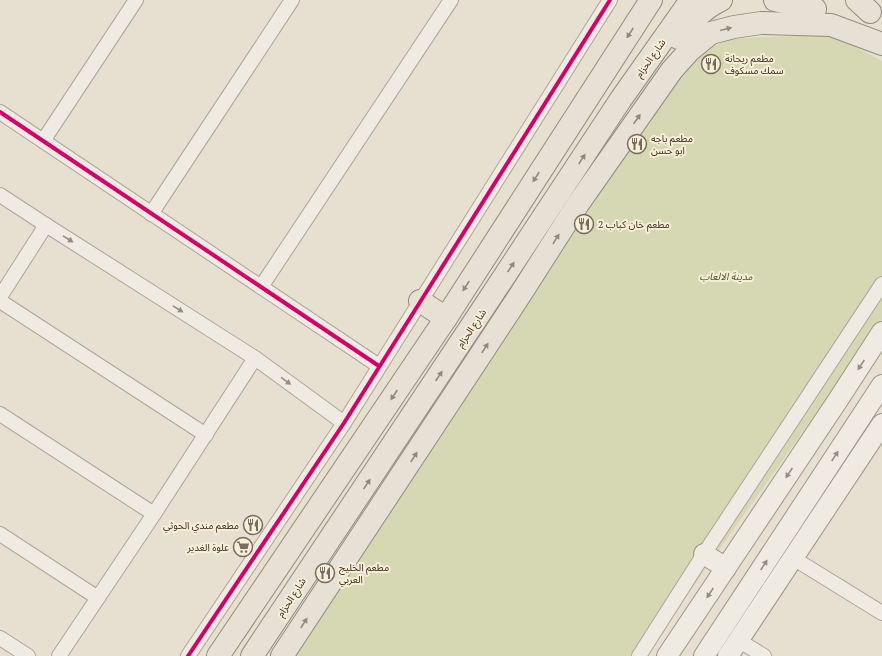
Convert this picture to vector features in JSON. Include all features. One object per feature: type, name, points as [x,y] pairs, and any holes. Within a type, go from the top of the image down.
[{"type":"main road","points":[[218,656],[446,318],[651,0]]},
{"type":"main road","name":"شارع الحزام","points":[[252,656],[621,100],[691,0]]},
{"type":"main road","points":[[621,100],[684,31],[703,12],[721,0]]},
{"type":"main road","points":[[775,0],[806,4]]},
{"type":"main road","points":[[282,656],[520,295],[578,204],[672,70],[690,50],[711,33],[734,27],[761,23],[831,26],[882,44]]},
{"type":"main road","points":[[488,302],[520,295]]},
{"type":"main road","points":[[420,301],[446,318]]},
{"type":"main road","points":[[325,498],[326,507],[332,513],[341,515],[349,511]]},
{"type":"main road","points":[[297,538],[306,536],[314,539],[319,547],[319,555]]},
{"type":"street","points":[[43,141],[136,0]]},
{"type":"street","points":[[151,214],[292,0]]},
{"type":"street","points":[[260,287],[451,0]]},
{"type":"street","points":[[188,656],[344,423],[610,0]]},
{"type":"street","points":[[850,0],[870,10]]},
{"type":"street","points":[[806,4],[882,44]]},
{"type":"street","points":[[0,112],[379,366]]},
{"type":"street","points":[[0,195],[255,358],[344,423]]},
{"type":"street","points":[[0,297],[46,225]]},
{"type":"street","points":[[639,656],[704,554],[882,284]]},
{"type":"street","points":[[0,301],[206,435]]},
{"type":"street","points":[[668,656],[882,332]]},
{"type":"street","points":[[59,656],[206,435],[255,358]]},
{"type":"street","points":[[704,656],[882,385]]},
{"type":"street","points":[[0,414],[154,514]]},
{"type":"street","points":[[764,656],[733,648],[882,424]]},
{"type":"street","points":[[0,534],[98,598]]},
{"type":"street","points":[[704,554],[726,568]]},
{"type":"street","points":[[793,558],[881,610]]},
{"type":"street","points":[[751,584],[768,596]]},
{"type":"street","points":[[0,638],[28,656]]},
{"type":"green space","name":"مدينة الالعاب","points":[[833,35],[882,61],[882,320],[644,656],[290,656],[519,307],[695,55],[730,39]]},
{"type":"cycle path","points":[[188,656],[344,423],[610,0]]},
{"type":"cycle path","points":[[0,112],[379,366]]},
{"type":"place","name":"مطعم ريحانة سمك مسكوف","points":[[711,64]]},
{"type":"place","name":"مطعم باجه ابو حسن","points":[[637,144]]},
{"type":"place","name":"مطعم خان كباب 2","points":[[584,224]]},
{"type":"place","name":"مطعم مندي الحوثي","points":[[253,525]]},
{"type":"place","name":"علوة الغدير","points":[[243,547]]},
{"type":"place","name":"مطعم الخليج العربي","points":[[325,573]]}]
